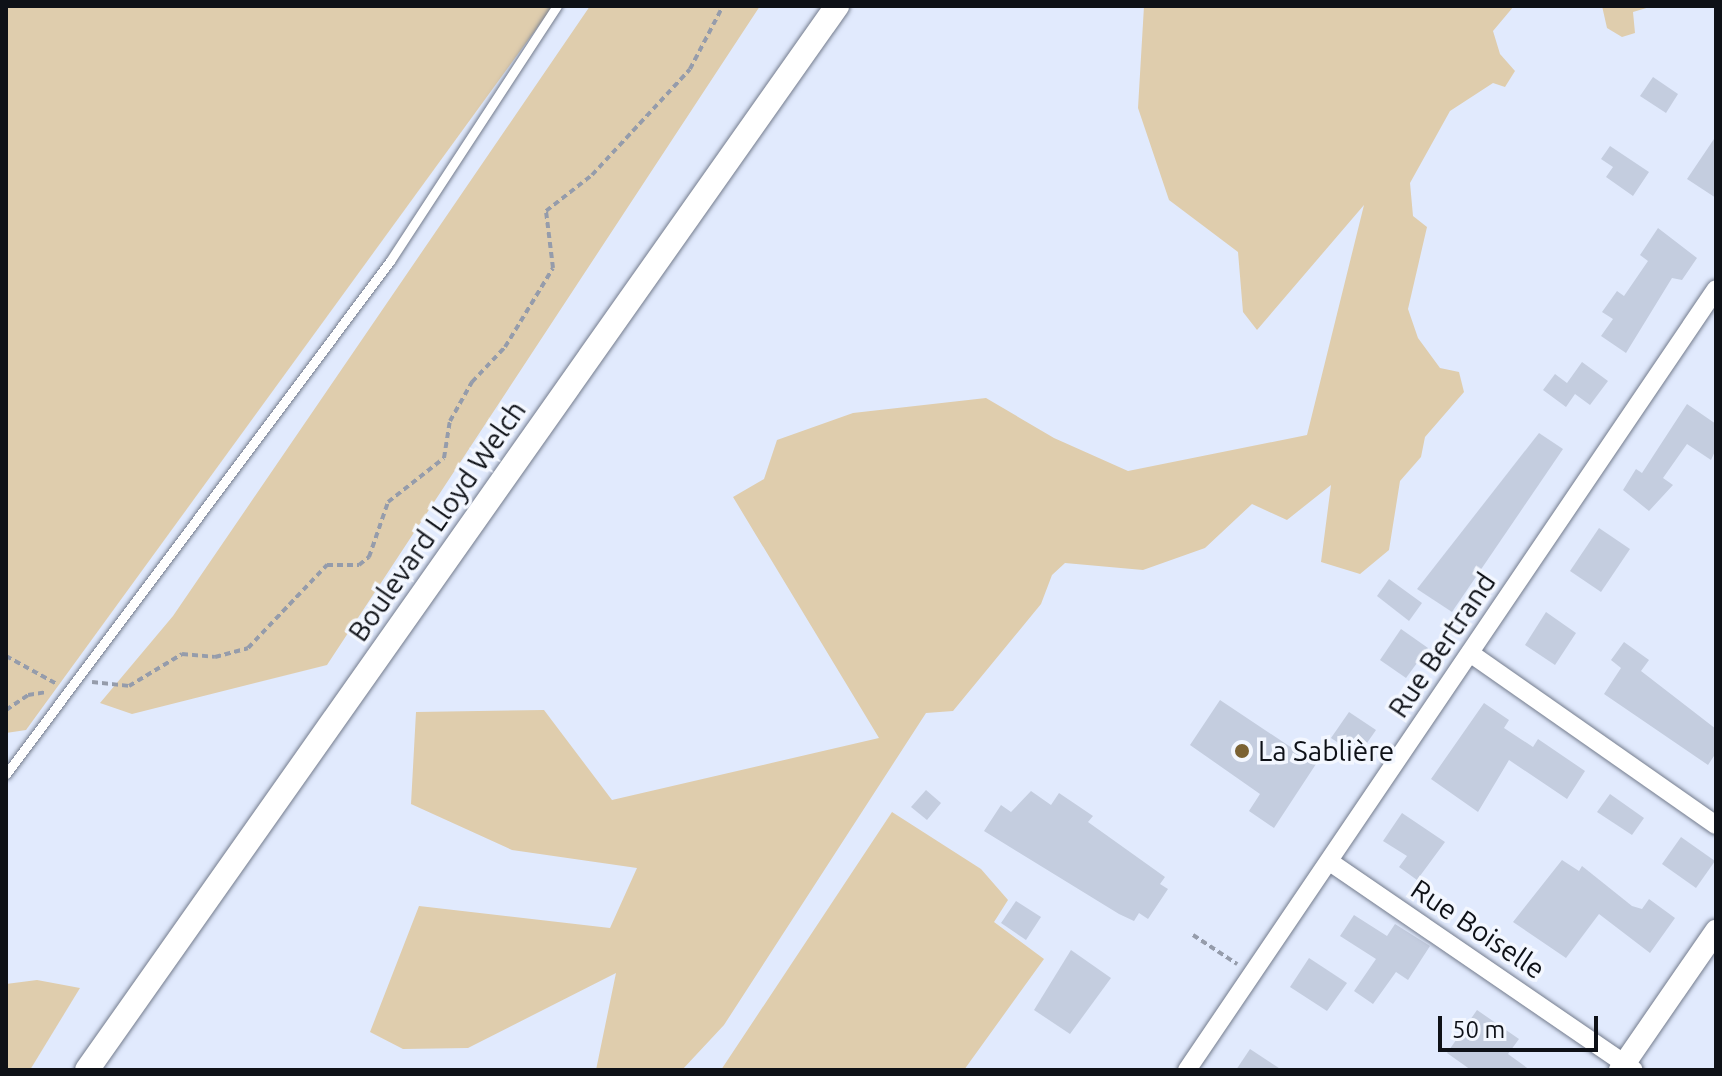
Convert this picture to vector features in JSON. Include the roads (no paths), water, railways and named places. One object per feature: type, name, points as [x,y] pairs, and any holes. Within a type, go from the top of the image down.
[{"type":"main road","name":"Boulevard Lloyd Welch","points":[[87,1070],[837,6]]},
{"type":"street","name":"Rue Bertrand","points":[[1187,1070],[1716,289]]},
{"type":"street","points":[[1470,653],[1716,825]]},
{"type":"street","name":"Rue Boiselle","points":[[1330,862],[1626,1068]]},
{"type":"street","points":[[1626,1068],[1716,931]]},
{"type":"lane","points":[[6,774],[390,261],[557,6]]},
{"type":"place","name":"La Sablière","points":[[1242,751]]}]
